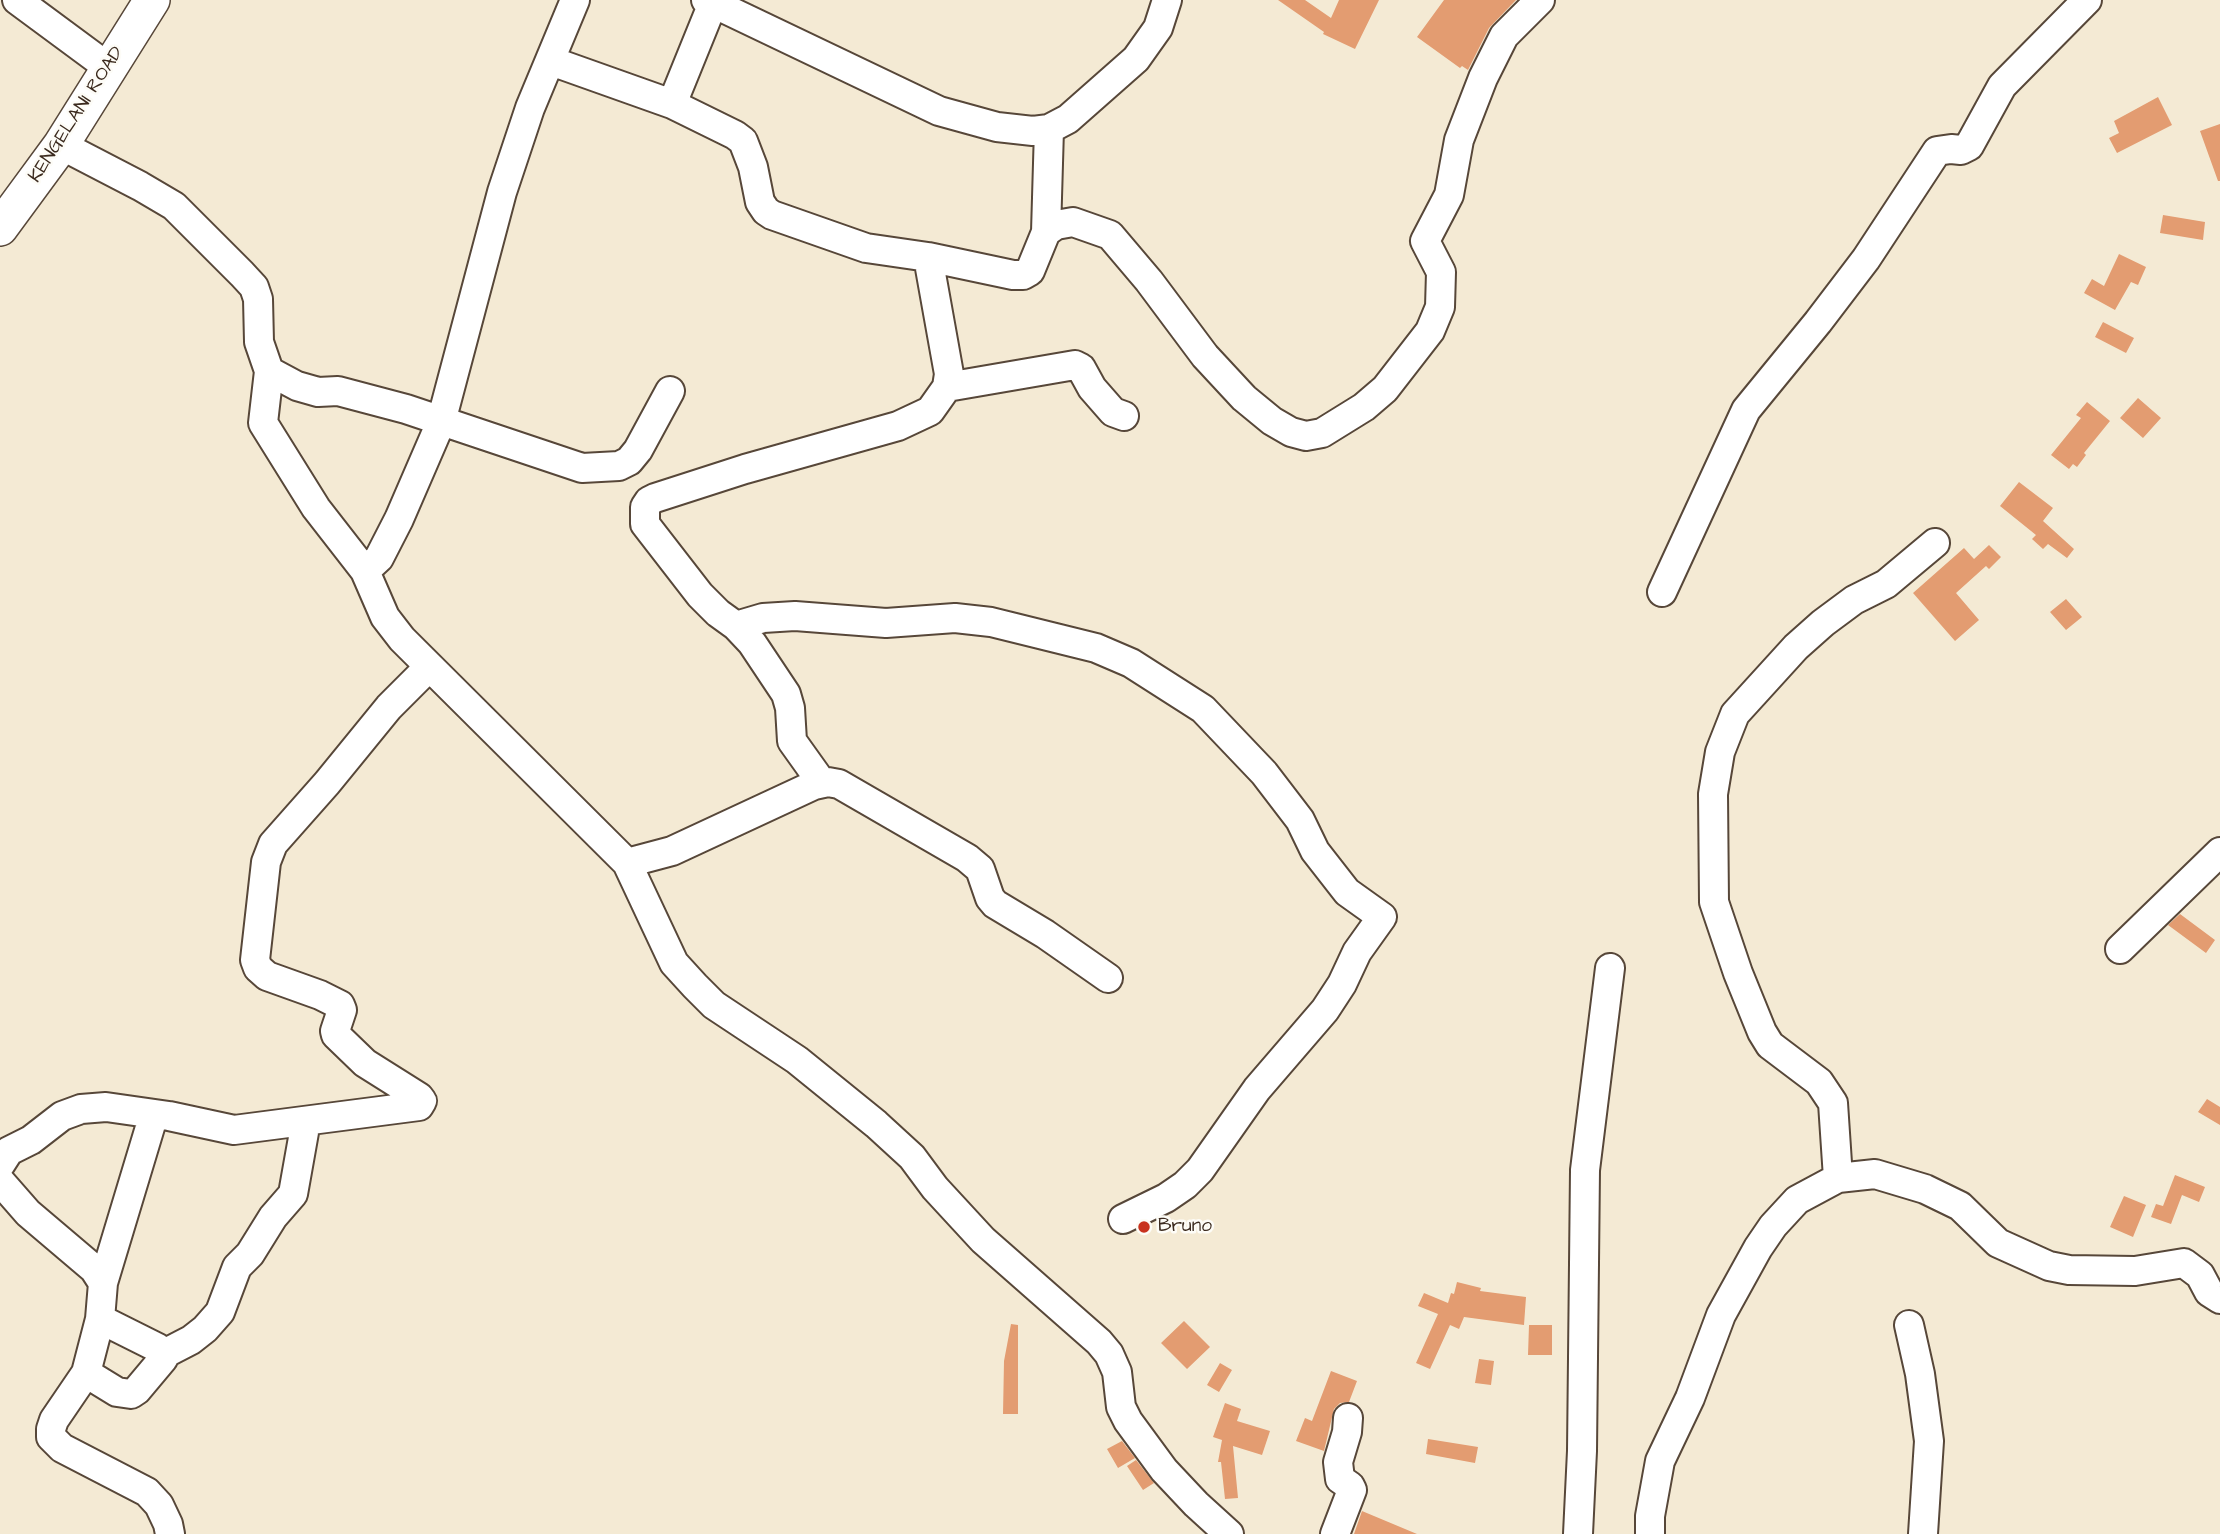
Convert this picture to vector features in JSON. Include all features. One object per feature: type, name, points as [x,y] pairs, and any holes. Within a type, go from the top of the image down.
[{"type":"main road","name":"KENGELANI ROAD","points":[[2,222],[61,145],[152,0]]},
{"type":"street","points":[[17,0],[109,68]]},
{"type":"street","points":[[365,571],[379,558],[441,422],[502,192],[530,108],[575,0]]},
{"type":"street","points":[[672,104],[711,1],[939,111],[997,127],[1049,130],[1090,102],[1136,60],[1158,27],[1167,0]]},
{"type":"street","points":[[1046,232],[1056,225],[1073,222],[1110,235],[1149,281],[1205,356],[1244,398],[1272,421],[1291,432],[1306,436],[1322,433],[1364,407],[1385,389],[1430,331],[1440,307],[1441,272],[1425,241],[1449,195],[1459,140],[1482,78],[1504,36],[1540,0]]},
{"type":"street","points":[[1662,592],[1746,410],[1867,259],[1937,151],[1961,150],[1969,146],[2002,86],[2087,0]]},
{"type":"street","points":[[551,61],[672,104],[723,127],[743,141],[755,173],[756,189],[766,211],[866,248],[928,257],[1013,275],[1023,275],[1030,271],[1046,232],[1049,130]]},
{"type":"street","points":[[61,145],[174,206],[254,287],[258,299],[258,342],[269,371],[263,423],[316,508],[365,571],[385,617],[402,639],[628,863],[674,963],[714,1005],[797,1060],[876,1124],[912,1157],[934,1188],[983,1240],[1099,1342],[1109,1354],[1117,1372],[1121,1407],[1128,1421],[1164,1469],[1196,1504],[1229,1534]]},
{"type":"street","points":[[822,783],[793,741],[786,694],[752,643],[700,595],[645,524],[643,511],[649,501],[745,469],[898,426],[930,411],[947,387],[948,374],[928,257]]},
{"type":"street","points":[[947,387],[1074,365],[1082,368],[1092,388],[1113,412],[1124,416]]},
{"type":"street","points":[[269,371],[297,386],[318,392],[338,391],[406,409],[582,468],[619,466],[629,461],[638,450],[670,391]]},
{"type":"street","points":[[619,466],[649,501]]},
{"type":"street","points":[[1838,1178],[1833,1102],[1819,1082],[1770,1045],[1762,1032],[1738,974],[1714,902],[1713,794],[1720,752],[1735,714],[1796,647],[1854,600],[1886,584],[1935,542]]},
{"type":"street","points":[[736,626],[763,618],[796,616],[886,623],[955,618],[992,622],[1096,648],[1132,663],[1203,709],[1264,773],[1300,820],[1315,851],[1347,892],[1382,917],[1357,952],[1325,1010],[1257,1089],[1200,1170],[1166,1198],[1123,1219]]},
{"type":"street","points":[[0,1165],[9,1151],[31,1140],[62,1116],[81,1109],[106,1107],[234,1130],[416,1107],[422,1101],[401,1084],[365,1063],[336,1035],[340,1005],[267,976],[258,968],[255,960],[266,862],[279,835],[327,783],[389,706],[429,667]]},
{"type":"street","points":[[628,863],[672,851],[822,783],[839,784],[967,858],[980,869],[990,898],[995,904],[1045,934],[1108,978]]},
{"type":"street","points":[[2120,948],[2220,852]]},
{"type":"street","points":[[1577,1534],[1581,1451],[1585,1170],[1610,968]]},
{"type":"street","points":[[154,1114],[103,1283],[100,1319],[86,1373],[54,1420],[51,1437],[62,1448],[147,1492],[159,1505],[170,1534]]},
{"type":"street","points":[[162,1355],[191,1340],[220,1312],[237,1267],[250,1254],[273,1217],[293,1194],[306,1121]]},
{"type":"street","points":[[1650,1534],[1650,1516],[1660,1461],[1690,1398],[1721,1315],[1773,1226],[1797,1200],[1838,1178],[1875,1174],[1925,1189],[1960,1206],[1998,1243],[2049,1266],[2069,1270],[2135,1271],[2184,1263],[2200,1275],[2209,1292],[2220,1299]]},
{"type":"street","points":[[0,1181],[28,1213],[94,1269],[103,1283]]},
{"type":"street","points":[[86,1373],[117,1392],[131,1394],[160,1364],[162,1355],[158,1348],[100,1319]]},
{"type":"street","points":[[1909,1325],[1920,1374],[1929,1441],[1923,1534]]},
{"type":"street","points":[[1335,1534],[1352,1490],[1340,1479],[1338,1462],[1347,1432],[1348,1418]]},
{"type":"building","points":[[1278,0],[1305,0],[1331,18],[1339,0],[1379,0],[1355,49],[1323,34],[1324,32]]},
{"type":"building","points":[[1444,0],[1516,0],[1489,28],[1468,70],[1462,66],[1460,68],[1417,37]]},
{"type":"building","points":[[2158,97],[2172,125],[2117,153],[2109,138],[2119,133],[2114,121]]},
{"type":"building","points":[[2220,124],[2220,181],[2218,181],[2200,131]]},
{"type":"building","points":[[2163,215],[2205,222],[2203,240],[2160,233]]},
{"type":"building","points":[[2119,254],[2146,267],[2138,285],[2131,282],[2115,310],[2084,293],[2092,279],[2104,286]]},
{"type":"building","points":[[2103,322],[2134,338],[2126,353],[2095,337]]},
{"type":"building","points":[[2138,398],[2161,418],[2143,438],[2120,418]]},
{"type":"building","points":[[2087,402],[2110,421],[2084,453],[2086,455],[2077,467],[2073,464],[2069,469],[2051,455],[2081,418],[2076,415]]},
{"type":"building","points":[[2019,482],[2053,508],[2043,521],[2074,549],[2067,558],[2048,544],[2043,549],[2032,539],[2036,535],[2000,506]]},
{"type":"building","points":[[1989,545],[2001,557],[1989,569],[1986,566],[1956,593],[1979,620],[1955,641],[1913,593],[1964,548],[1974,559]]},
{"type":"building","points":[[2066,599],[2082,617],[2066,630],[2050,612]]},
{"type":"building","points":[[2180,914],[2215,940],[2206,953],[2168,925]]},
{"type":"building","points":[[2207,1099],[2220,1107],[2220,1125],[2198,1112]]},
{"type":"building","points":[[2175,1175],[2205,1187],[2199,1202],[2182,1195],[2171,1224],[2151,1217],[2156,1204],[2163,1206]]},
{"type":"building","points":[[2124,1196],[2146,1205],[2133,1237],[2110,1227]]},
{"type":"building","points":[[1457,1282],[1481,1288],[1480,1291],[1526,1297],[1524,1325],[1464,1317],[1459,1329],[1450,1325],[1430,1369],[1416,1363],[1438,1314],[1418,1306],[1424,1293],[1448,1303]]},
{"type":"building","points":[[1184,1321],[1210,1347],[1187,1369],[1161,1343]]},
{"type":"building","points":[[1011,1324],[1018,1325],[1018,1414],[1003,1414],[1004,1361]]},
{"type":"building","points":[[1529,1325],[1552,1325],[1552,1355],[1528,1355]]},
{"type":"building","points":[[1479,1359],[1494,1361],[1491,1385],[1475,1383]]},
{"type":"building","points":[[1220,1363],[1232,1370],[1219,1392],[1207,1385]]},
{"type":"building","points":[[1331,1371],[1357,1381],[1349,1402],[1340,1403],[1334,1409],[1324,1451],[1296,1441],[1305,1418],[1312,1421]]},
{"type":"building","points":[[1225,1403],[1241,1409],[1237,1421],[1270,1431],[1262,1455],[1233,1446],[1238,1498],[1225,1499],[1221,1462],[1218,1462],[1222,1440],[1213,1437]]},
{"type":"building","points":[[1428,1439],[1478,1447],[1475,1463],[1426,1454]]},
{"type":"building","points":[[1122,1441],[1135,1458],[1118,1468],[1107,1449]]},
{"type":"building","points":[[1136,1460],[1154,1483],[1143,1490],[1127,1466]]},
{"type":"building","points":[[1362,1511],[1417,1534],[1354,1534]]},
{"type":"place","name":"Bruno","points":[[1144,1227]]}]
